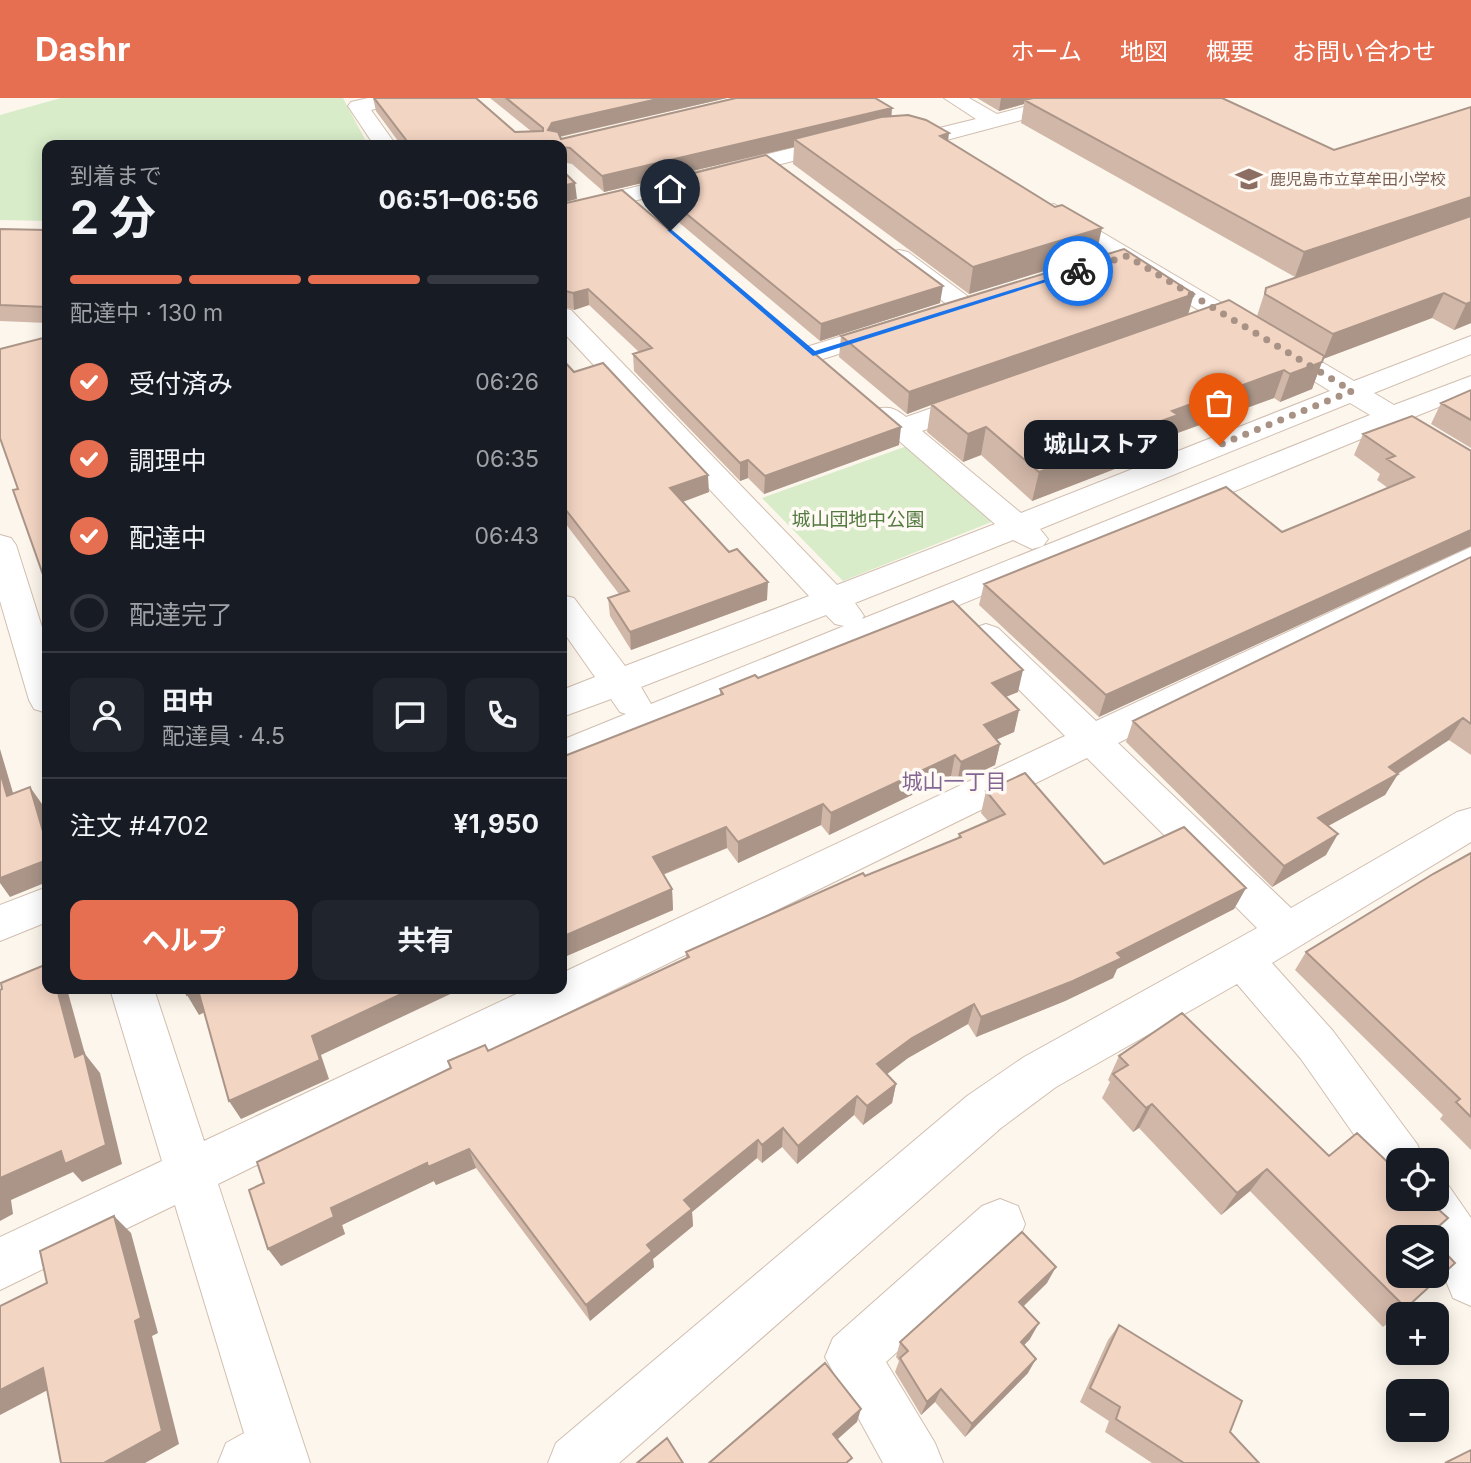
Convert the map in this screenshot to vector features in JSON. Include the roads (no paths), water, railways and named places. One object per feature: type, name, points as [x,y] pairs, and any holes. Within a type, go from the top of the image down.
[{"type":"street","points":[[382,140],[358,106],[398,98]]},
{"type":"street","points":[[954,98],[993,120]]},
{"type":"street","points":[[931,137],[1082,98]]},
{"type":"street","points":[[906,131],[931,137],[954,151]]},
{"type":"street","points":[[567,211],[599,203],[639,205],[769,160],[867,136]]},
{"type":"street","points":[[769,160],[791,176]]},
{"type":"street","points":[[580,187],[599,203]]},
{"type":"street","points":[[1035,200],[1471,464]]},
{"type":"street","points":[[878,241],[965,306]]},
{"type":"street","points":[[1102,264],[1127,256]]},
{"type":"street","points":[[940,314],[990,299]]},
{"type":"street","points":[[1186,328],[1251,305]]},
{"type":"street","points":[[567,321],[862,631]]},
{"type":"street","points":[[793,336],[823,362],[914,322]]},
{"type":"street","points":[[567,702],[917,567],[1471,344]]},
{"type":"street","points":[[567,753],[945,596],[1471,384]]},
{"type":"street","points":[[902,428],[1005,392]]},
{"type":"street","points":[[862,395],[1051,554]]},
{"type":"street","points":[[1198,454],[1234,480]]},
{"type":"street","points":[[0,545],[42,684]]},
{"type":"street","points":[[567,992],[1471,557]]},
{"type":"street","points":[[917,567],[1287,931]]},
{"type":"street","points":[[567,613],[645,720]]},
{"type":"street","points":[[576,1463],[984,1112],[1040,1072],[1242,960],[1471,822]]},
{"type":"street","points":[[0,923],[42,906]]},
{"type":"street","points":[[1242,960],[1317,1045],[1391,1148]]},
{"type":"street","points":[[134,994],[192,1173],[268,1457]]},
{"type":"street","points":[[0,1264],[563,994]]},
{"type":"street","points":[[1450,1216],[1471,1280]]},
{"type":"street","points":[[915,1463],[852,1357],[1000,1224]]},
{"type":"place","name":"鹿児島市立草牟田小学校","points":[[1249,179]]},
{"type":"place","name":"城山ストア","points":[[1219,445]]},
{"type":"district","name":"城山一丁目","points":[[954,781]]},
{"type":"park label","name":"城山団地中公園","points":[[858,519]]}]
